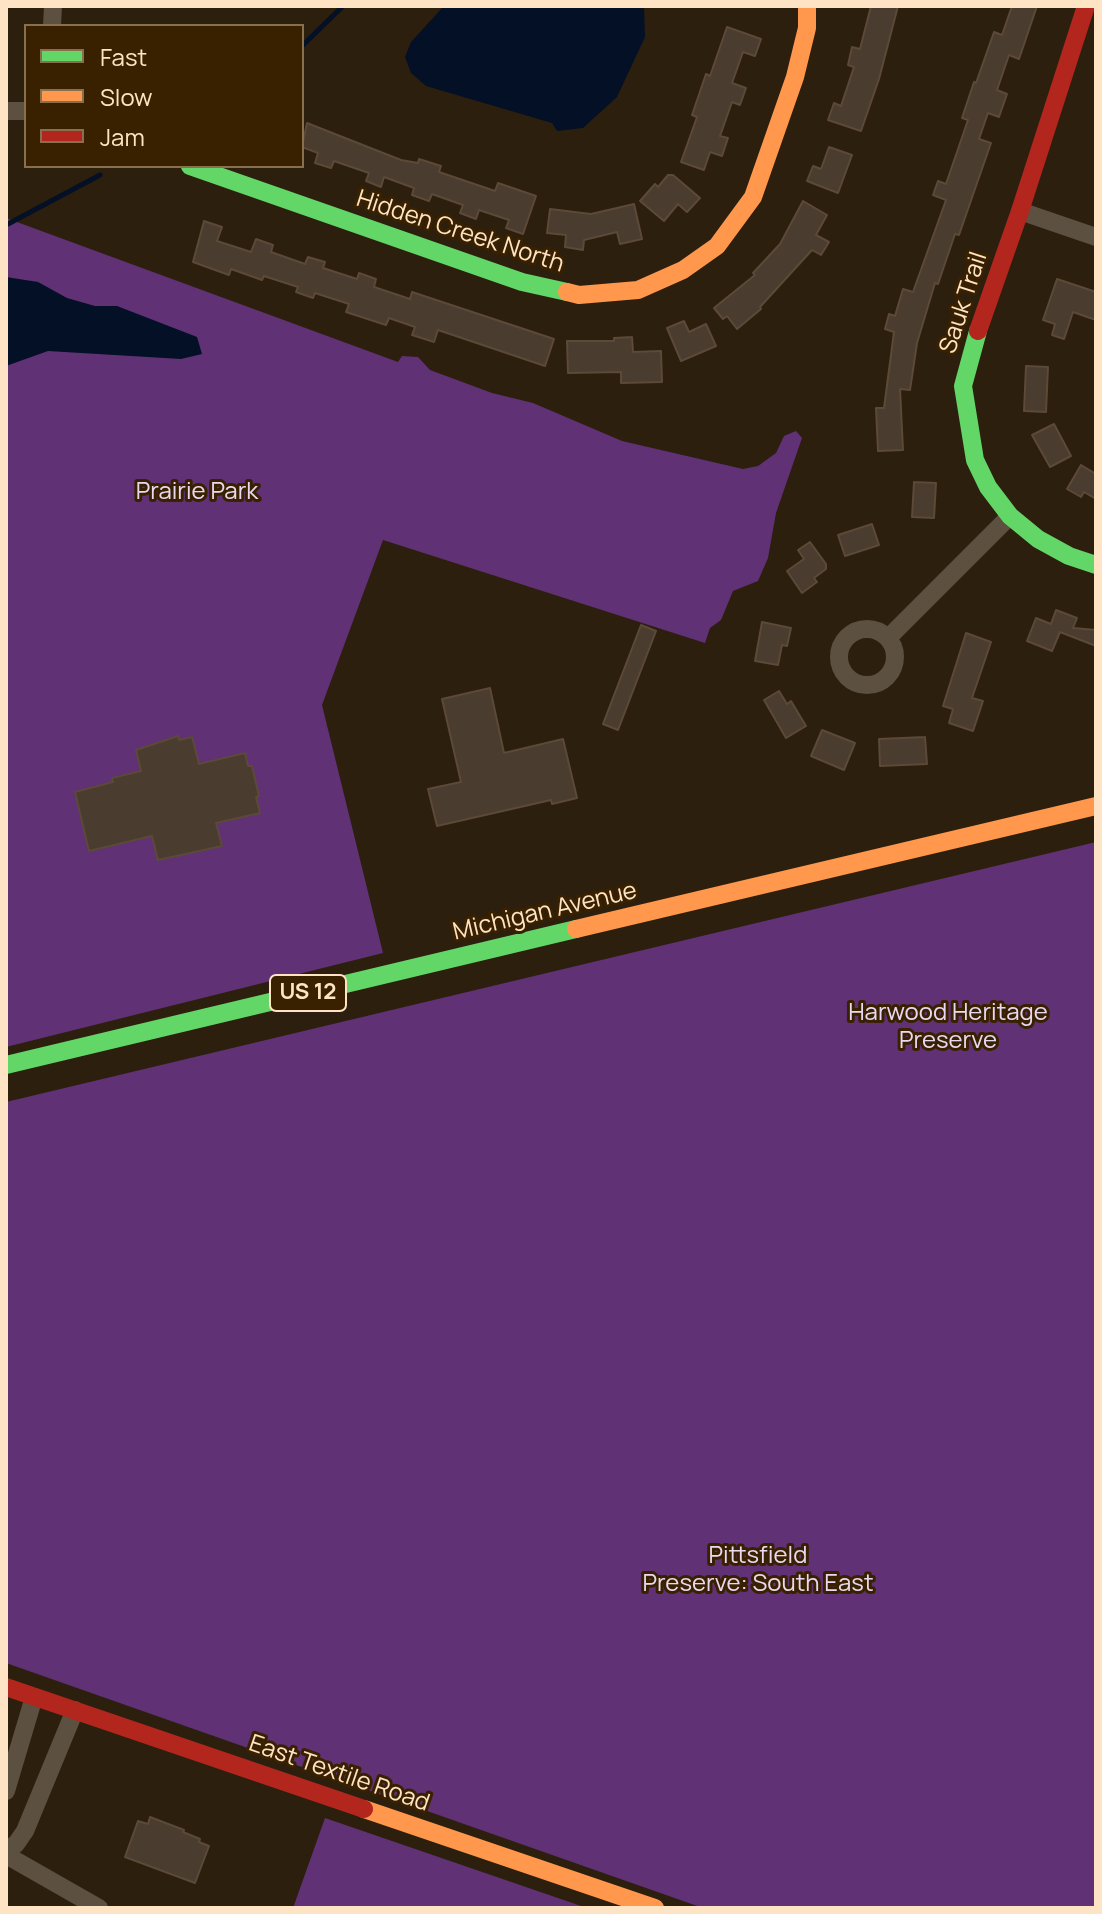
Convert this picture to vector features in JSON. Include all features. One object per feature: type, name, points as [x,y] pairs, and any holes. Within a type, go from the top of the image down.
[{"type":"main road","name":"Hidden Creek North","points":[[196,168],[522,282],[579,295],[638,290],[683,270],[717,246],[753,197],[795,77],[807,28],[807,6]]},
{"type":"main road","name":"Sauk Trail","points":[[1086,6],[1020,211],[971,350],[963,386],[975,460],[988,487],[1010,516],[1038,539],[1069,556],[1096,565]]},
{"type":"main road","name":"Michigan Avenue","points":[[6,1065],[1096,806]]},
{"type":"main road","name":"East Textile Road","points":[[6,1687],[655,1908]]},
{"type":"street","points":[[1020,211],[1096,237]]},
{"type":"street","points":[[888,638],[1010,516]]},
{"type":"street","points":[[6,1791],[34,1697]]},
{"type":"street","points":[[75,1710],[25,1831],[6,1852],[99,1908]]},
{"type":"green space","name":"Prairie Park","points":[[6,218],[398,362],[402,356],[418,357],[430,370],[492,393],[533,403],[622,441],[743,469],[758,466],[776,453],[784,436],[796,431],[802,438],[776,513],[768,558],[758,581],[733,591],[721,620],[710,628],[705,643],[383,540],[322,705],[383,953],[6,1047]]},
{"type":"green space","name":"Pittsfield Preserve: South East","points":[[1096,842],[1096,1908],[703,1908],[6,1663],[6,1102]]},
{"type":"green space","points":[[325,1818],[587,1908],[293,1908]]},
{"type":"water","points":[[444,6],[644,6],[645,37],[617,97],[583,128],[557,131],[552,123],[426,86],[411,73],[405,57],[411,42]]},
{"type":"water","points":[[6,277],[38,282],[67,298],[95,306],[117,306],[197,337],[202,354],[181,359],[48,351],[6,366]]},
{"type":"building","points":[[871,6],[898,6],[879,79],[861,131],[828,120],[834,103],[841,106],[854,67],[848,65],[852,47],[860,49]]},
{"type":"building","points":[[1012,6],[1037,6],[1019,59],[1009,55],[997,90],[1007,94],[999,117],[988,113],[979,139],[991,143],[959,235],[955,234],[938,284],[935,283],[917,343],[910,390],[900,389],[903,450],[878,451],[876,408],[884,408],[894,332],[885,329],[889,314],[895,316],[903,289],[913,292],[946,200],[933,195],[938,181],[946,184],[968,120],[962,118],[974,82],[994,32],[1002,35]]},
{"type":"building","points":[[727,27],[761,39],[755,56],[743,52],[732,83],[746,88],[740,105],[732,102],[720,136],[728,138],[722,156],[710,152],[704,170],[681,162],[697,117],[692,115]]},
{"type":"building","points":[[307,123],[401,160],[418,163],[419,159],[441,166],[439,172],[495,191],[498,183],[536,196],[523,234],[506,228],[509,220],[479,210],[476,219],[460,213],[463,205],[432,194],[429,201],[412,195],[414,188],[384,177],[381,187],[366,181],[369,173],[334,161],[331,168],[315,163],[318,153],[304,148]]},
{"type":"building","points":[[829,147],[852,155],[838,193],[807,181],[813,166],[821,169]]},
{"type":"building","points":[[668,175],[673,175],[700,198],[687,212],[678,204],[664,221],[640,201]]},
{"type":"building","points":[[803,201],[827,215],[816,235],[829,242],[821,255],[812,250],[761,309],[737,329],[727,316],[723,319],[714,308],[755,275],[753,273],[780,244]]},
{"type":"building","points":[[634,204],[642,239],[620,244],[617,232],[584,240],[583,250],[565,247],[566,235],[547,233],[550,209],[591,214]]},
{"type":"building","points":[[204,221],[222,227],[217,241],[251,252],[256,239],[273,245],[271,252],[305,264],[308,257],[325,262],[323,268],[357,279],[359,273],[376,279],[374,287],[410,299],[412,292],[554,339],[545,366],[438,330],[434,342],[412,335],[415,327],[389,318],[386,325],[346,312],[349,304],[315,293],[313,298],[296,292],[298,287],[264,276],[262,280],[231,269],[229,275],[193,262]]},
{"type":"building","points":[[1057,279],[1096,292],[1096,320],[1073,312],[1064,339],[1052,335],[1055,324],[1043,320]]},
{"type":"building","points":[[684,321],[689,332],[706,324],[716,346],[681,361],[667,328]]},
{"type":"building","points":[[632,337],[633,352],[661,351],[662,382],[621,383],[621,372],[568,373],[567,341],[614,341],[614,338]]},
{"type":"building","points":[[1026,366],[1048,367],[1046,412],[1024,411]]},
{"type":"building","points":[[1054,424],[1071,456],[1050,467],[1032,435]]},
{"type":"building","points":[[1081,465],[1096,474],[1096,499],[1084,492],[1081,497],[1067,489]]},
{"type":"building","points":[[914,482],[936,483],[934,518],[912,517]]},
{"type":"building","points":[[872,524],[879,545],[845,556],[838,535]]},
{"type":"building","points":[[810,542],[826,564],[826,569],[814,578],[817,582],[802,593],[787,571],[804,559],[798,550]]},
{"type":"building","points":[[1056,610],[1077,618],[1073,628],[1096,630],[1096,646],[1060,632],[1052,651],[1027,641],[1036,618],[1051,624]]},
{"type":"building","points":[[762,622],[791,628],[787,646],[782,645],[778,665],[755,661]]},
{"type":"building","points":[[641,625],[656,631],[618,730],[603,724]]},
{"type":"building","points":[[966,633],[991,642],[972,698],[983,701],[973,731],[949,723],[953,709],[943,706]]},
{"type":"building","points":[[490,688],[504,753],[563,739],[577,798],[552,804],[551,800],[437,826],[428,789],[461,782],[442,699]]},
{"type":"building","points":[[779,691],[787,704],[791,701],[806,726],[786,738],[764,700]]},
{"type":"building","points":[[822,730],[855,743],[844,770],[811,756]]},
{"type":"building","points":[[178,736],[179,740],[192,737],[199,764],[245,753],[248,766],[252,766],[260,813],[216,823],[222,846],[158,860],[152,836],[89,851],[75,792],[141,771],[136,750]]},
{"type":"building","points":[[925,737],[927,764],[880,766],[879,739]]},
{"type":"building","points":[[150,1817],[184,1830],[209,1846],[195,1883],[125,1857],[138,1821],[148,1824]]},
{"type":"waterway","points":[[304,44],[343,6]]},
{"type":"waterway","points":[[8,224],[100,175]]},
{"type":"traffic: fast","points":[[196,168],[522,282],[567,292]]},
{"type":"traffic: fast","points":[[978,331],[963,386],[975,460],[988,487],[1010,516],[1038,539],[1069,556],[1096,565]]},
{"type":"traffic: fast","points":[[6,1065],[576,929]]},
{"type":"traffic: slow","points":[[567,292],[579,295],[638,290],[683,270],[717,246],[753,197],[795,77],[807,28],[807,6]]},
{"type":"traffic: slow","points":[[576,929],[1096,806]]},
{"type":"traffic: slow","points":[[364,1809],[655,1908]]},
{"type":"traffic: jam","points":[[978,331],[1086,6]]},
{"type":"traffic: jam","points":[[6,1687],[364,1809]]},
{"type":"park label","name":"Harwood Heritage Preserve","points":[[948,1027]]}]
